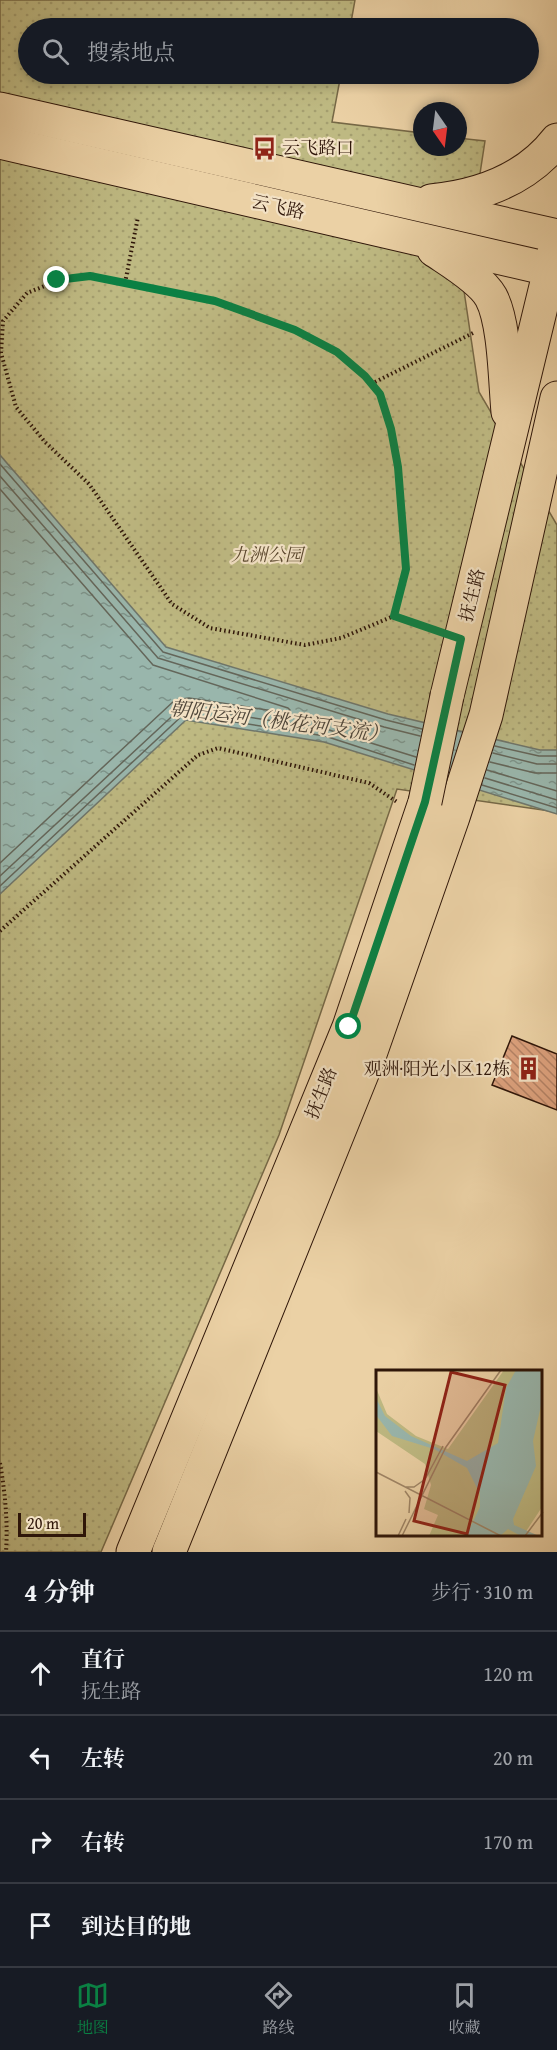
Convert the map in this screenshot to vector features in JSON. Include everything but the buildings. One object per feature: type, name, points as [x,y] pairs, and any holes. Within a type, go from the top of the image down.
[{"type":"main road","name":"云飞路","points":[[10,111],[557,238]]},
{"type":"main road","points":[[413,203],[449,200],[477,194],[504,184],[531,167],[557,140]]},
{"type":"main road","name":"云飞路","points":[[0,142],[554,271]]},
{"type":"main road","name":"抚生路","points":[[169,1552],[370,1054],[433,812],[447,696],[510,438],[554,271],[557,238]]},
{"type":"main road","points":[[417,239],[469,273],[491,296],[499,321],[510,438]]},
{"type":"main road","name":"抚生路","points":[[133,1552],[349,1027],[433,812],[486,715],[552,434],[557,398]]},
{"type":"path","points":[[125,283],[138,217]]},
{"type":"path","points":[[394,616],[406,569],[398,467],[391,429],[380,394],[337,352],[295,330],[215,301],[90,276],[57,280],[27,293],[3,321],[1,352],[16,407],[45,442],[88,484],[172,604],[210,628],[305,645],[341,638],[394,616],[461,639]]},
{"type":"path","points":[[371,384],[499,321]]},
{"type":"path","points":[[0,931],[198,755],[218,748],[369,783],[433,812]]},
{"type":"path","points":[[0,1463],[6,1500],[8,1532],[6,1552]]},
{"type":"green space","name":"九洲公园","points":[[0,0],[355,0],[352,18],[18,18],[18,84],[339,84],[332,122],[413,132],[413,156],[467,156],[467,139],[485,141],[463,284],[479,392],[557,525],[557,812],[397,789],[279,1135],[101,1552],[0,1552]]},
{"type":"water","name":"朝阳运河（桃花河支流）","points":[[0,455],[166,647],[388,714],[540,750],[557,750],[557,814],[324,742],[186,720],[0,894]]},
{"type":"place","name":"云飞路口","points":[[264,148]]},
{"type":"place","name":"观洲·阳光小区12栋","points":[[528,1069]]},
{"type":"route","points":[[57,280],[90,276],[215,301],[295,330],[337,352],[365,376],[380,394],[391,429],[398,467],[406,569],[394,616],[461,639],[425,802],[349,1027]]}]
